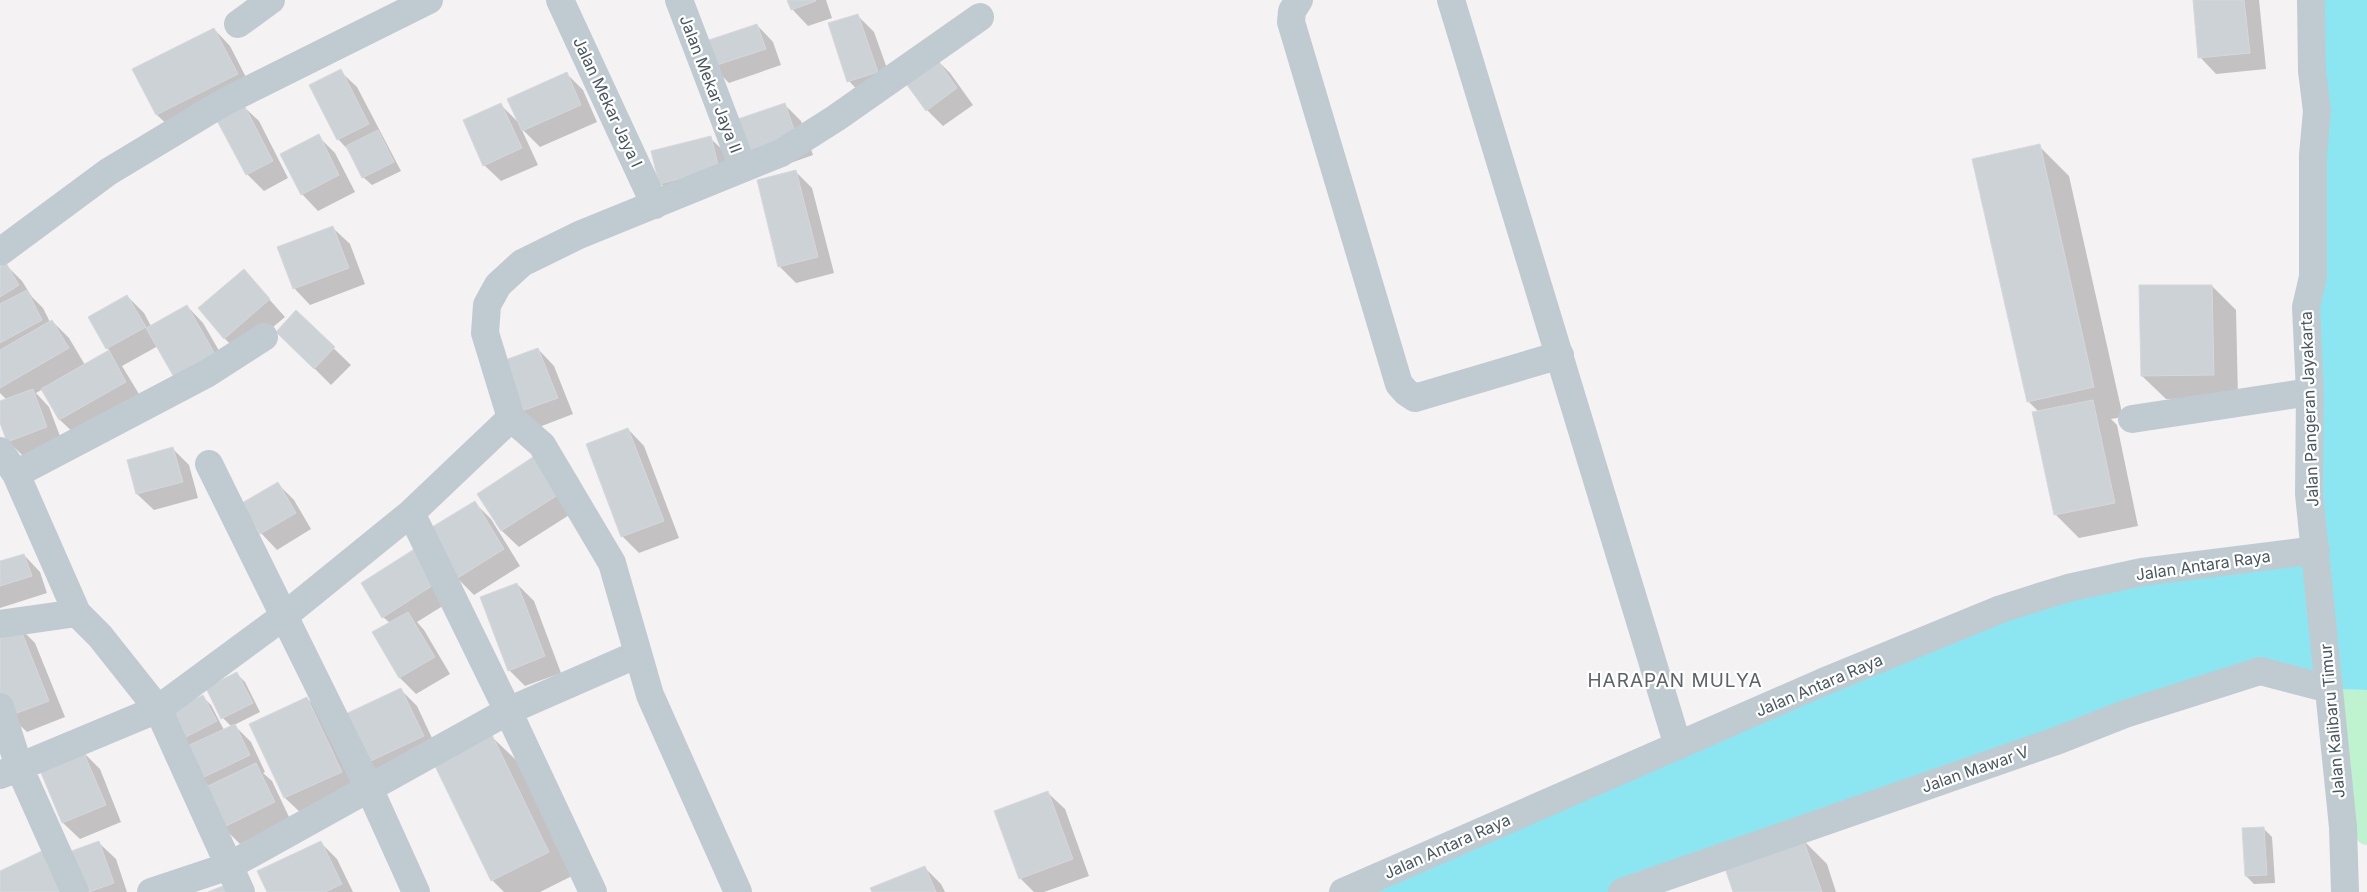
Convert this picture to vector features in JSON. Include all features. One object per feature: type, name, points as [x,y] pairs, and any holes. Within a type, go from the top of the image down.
[{"type":"street","points":[[238,24],[271,0]]},
{"type":"street","points":[[0,252],[108,172],[224,102],[429,0]]},
{"type":"street","name":"Jalan Mekar Jaya I","points":[[560,0],[655,205]]},
{"type":"street","name":"Jalan Mekar Jaya II","points":[[679,0],[743,168]]},
{"type":"street","points":[[1299,0],[1292,11],[1291,22],[1399,384],[1415,398],[1560,355]]},
{"type":"street","points":[[1451,0],[1678,746]]},
{"type":"street","name":"Jalan Pangeran Jayakarta","points":[[2311,0],[2312,72],[2316,111],[2313,155],[2313,276],[2306,306],[2310,392],[2309,494],[2316,550]]},
{"type":"street","points":[[738,892],[650,695],[612,563],[542,445],[512,418],[485,333],[487,305],[498,285],[522,264],[562,243],[781,154],[813,134],[980,17]]},
{"type":"street","points":[[16,474],[208,372],[264,337]]},
{"type":"street","points":[[2132,419],[2310,392]]},
{"type":"street","points":[[10,771],[158,709],[284,616],[411,513],[512,418]]},
{"type":"street","points":[[0,451],[16,474],[77,613],[100,636],[158,709],[241,892]]},
{"type":"street","points":[[209,464],[369,788],[416,892]]},
{"type":"street","points":[[411,513],[508,711],[593,892]]},
{"type":"street","name":"Jalan Antara Raya","points":[[1343,892],[1678,746],[2001,609],[2068,588],[2142,572],[2316,550]]},
{"type":"street","name":"Jalan Kalibaru Timur","points":[[2316,550],[2343,827],[2345,892]]},
{"type":"street","points":[[0,624],[77,613]]},
{"type":"street","points":[[151,892],[229,866],[508,711],[638,654]]},
{"type":"street","name":"Jalan Mawar V","points":[[1622,892],[2059,740],[2125,714],[2260,671],[2329,689]]},
{"type":"street","points":[[0,707],[10,771],[75,892]]},
{"type":"street","points":[[2343,827],[2362,844],[2367,845]]},
{"type":"green space","points":[[2329,689],[2367,690],[2367,845],[2362,844],[2343,827]]},
{"type":"water","points":[[2311,0],[2367,0],[2367,690],[2329,689],[2260,671],[1622,892],[1344,892],[2001,609],[2316,550]]},
{"type":"building","points":[[787,0],[815,0],[816,1],[791,10]]},
{"type":"building","points":[[2193,0],[2244,0],[2250,53],[2198,58]]},
{"type":"building","points":[[858,14],[878,72],[847,82],[828,23]]},
{"type":"building","points":[[757,24],[766,49],[711,67],[703,42]]},
{"type":"building","points":[[214,28],[238,74],[156,115],[132,69]]},
{"type":"building","points":[[934,55],[957,88],[926,111],[902,78]]},
{"type":"building","points":[[341,69],[369,124],[337,140],[309,85]]},
{"type":"building","points":[[567,72],[581,105],[522,131],[507,99]]},
{"type":"building","points":[[243,103],[273,161],[246,175],[215,117]]},
{"type":"building","points":[[501,103],[522,148],[483,166],[463,120]]},
{"type":"building","points":[[785,103],[797,139],[748,156],[735,120]]},
{"type":"building","points":[[378,130],[394,162],[362,178],[346,146]]},
{"type":"building","points":[[319,134],[339,175],[301,195],[280,154]]},
{"type":"building","points":[[711,136],[719,169],[659,184],[651,151]]},
{"type":"building","points":[[2040,144],[2094,387],[2027,402],[1972,159]]},
{"type":"building","points":[[796,170],[818,257],[778,267],[757,180]]},
{"type":"building","points":[[333,226],[349,268],[293,289],[277,247]]},
{"type":"building","points":[[6,263],[19,285],[0,297],[0,267]]},
{"type":"building","points":[[244,269],[270,299],[224,339],[198,308]]},
{"type":"building","points":[[2139,285],[2212,285],[2214,375],[2141,376]]},
{"type":"building","points":[[27,290],[42,320],[0,343],[0,304]]},
{"type":"building","points":[[127,295],[146,327],[106,349],[88,317]]},
{"type":"building","points":[[187,305],[216,356],[175,379],[146,328]]},
{"type":"building","points":[[296,310],[335,347],[314,369],[276,332]]},
{"type":"building","points":[[52,320],[69,348],[0,388],[0,350]]},
{"type":"building","points":[[538,348],[558,398],[516,413],[497,363]]},
{"type":"building","points":[[109,350],[126,382],[59,420],[41,389]]},
{"type":"building","points":[[33,389],[47,427],[7,442],[0,423],[0,401]]},
{"type":"building","points":[[2093,400],[2115,503],[2054,515],[2032,412]]},
{"type":"building","points":[[628,428],[664,521],[621,537],[586,444]]},
{"type":"building","points":[[173,447],[183,482],[136,494],[127,460]]},
{"type":"building","points":[[536,455],[561,493],[501,531],[477,494]]},
{"type":"building","points":[[278,482],[296,513],[260,534],[242,503]]},
{"type":"building","points":[[475,501],[504,549],[456,579],[427,530]]},
{"type":"building","points":[[416,548],[438,582],[382,618],[361,583]]},
{"type":"building","points":[[24,554],[32,576],[0,586],[0,561]]},
{"type":"building","points":[[517,583],[545,656],[508,671],[480,597]]},
{"type":"building","points":[[408,612],[435,657],[399,678],[372,632]]},
{"type":"building","points":[[19,625],[49,701],[9,716],[0,694],[0,632]]},
{"type":"building","points":[[237,672],[253,703],[221,719],[206,688]]},
{"type":"building","points":[[401,688],[424,736],[360,766],[337,718]]},
{"type":"building","points":[[203,695],[217,721],[182,739],[168,713]]},
{"type":"building","points":[[307,697],[342,772],[284,798],[249,724]]},
{"type":"building","points":[[235,724],[250,755],[200,779],[185,747]]},
{"type":"building","points":[[492,735],[549,852],[491,881],[434,764]]},
{"type":"building","points":[[83,751],[106,805],[62,823],[39,768]]},
{"type":"building","points":[[256,763],[275,802],[222,828],[202,789]]},
{"type":"building","points":[[1048,791],[1073,859],[1019,879],[994,811]]},
{"type":"building","points":[[2264,827],[2267,875],[2245,876],[2242,828]]},
{"type":"building","points":[[1803,839],[1822,892],[1733,892],[1724,865]]},
{"type":"building","points":[[99,841],[114,883],[89,892],[80,892],[66,853]]},
{"type":"building","points":[[321,841],[342,884],[325,892],[267,892],[257,871]]},
{"type":"building","points":[[42,851],[62,892],[0,892],[0,871]]},
{"type":"building","points":[[925,866],[936,892],[872,892],[870,888]]},
{"type":"building","points":[[230,883],[233,892],[208,892]]},
{"type":"district","name":"HARAPAN MULYA","points":[[1675,680]]}]
